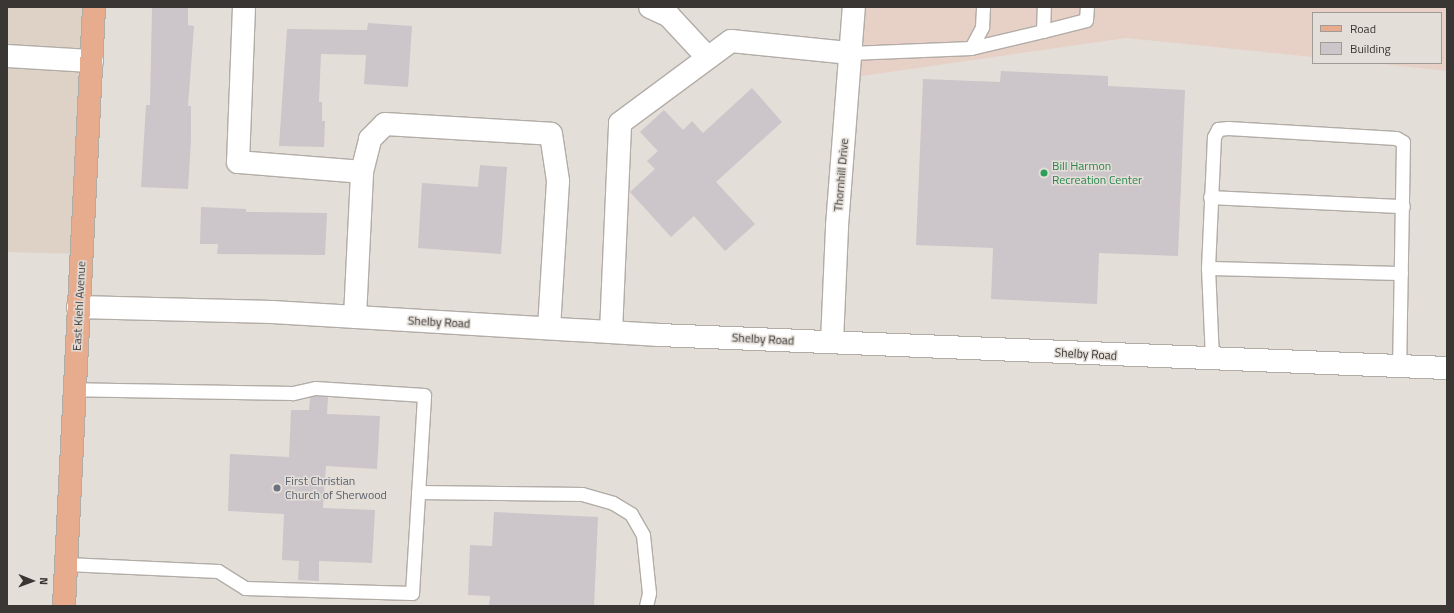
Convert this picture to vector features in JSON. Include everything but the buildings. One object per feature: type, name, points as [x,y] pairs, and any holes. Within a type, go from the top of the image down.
[{"type":"main road","name":"East Kiehl Avenue","points":[[64,606],[94,7]]},
{"type":"street","points":[[244,7],[238,162],[362,172]]},
{"type":"street","points":[[650,7],[669,16],[708,58]]},
{"type":"street","name":"Thornhill Drive","points":[[832,342],[854,7]]},
{"type":"street","points":[[611,332],[620,123],[731,41],[850,52]]},
{"type":"street","points":[[7,56],[92,61]]},
{"type":"street","points":[[355,317],[362,172],[370,140],[385,124],[550,134],[558,181],[550,328]]},
{"type":"street","name":"Shelby Road","points":[[78,307],[355,317],[611,332],[1399,368],[1447,368]]},
{"type":"lane","points":[[971,48],[982,27],[983,7]]},
{"type":"lane","points":[[1043,31],[1044,7]]},
{"type":"lane","points":[[850,52],[971,48],[1086,20],[1087,7]]},
{"type":"lane","points":[[1212,359],[1208,268],[1210,197],[1214,137],[1218,129],[1228,128],[1396,138],[1403,142],[1405,152],[1399,368]]},
{"type":"lane","points":[[1210,197],[1403,206]]},
{"type":"lane","points":[[1208,268],[1401,273]]},
{"type":"lane","points":[[66,564],[218,571],[245,588],[411,600],[424,395],[315,388],[293,393],[74,389]]},
{"type":"lane","points":[[418,492],[582,494],[613,503],[631,514],[643,535],[650,593],[646,606]]},
{"type":"shaded area","points":[[7,7],[94,7],[81,254],[7,252]]},
{"type":"shaded area","points":[[853,7],[1447,7],[1447,71],[1382,64],[1442,64],[1442,12],[1312,12],[1312,57],[1126,38],[848,78]]},
{"type":"place","name":"Bill Harmon Recreation Center","points":[[1044,173]]},
{"type":"place","name":"First Christian Church of Sherwood","points":[[277,488]]}]
